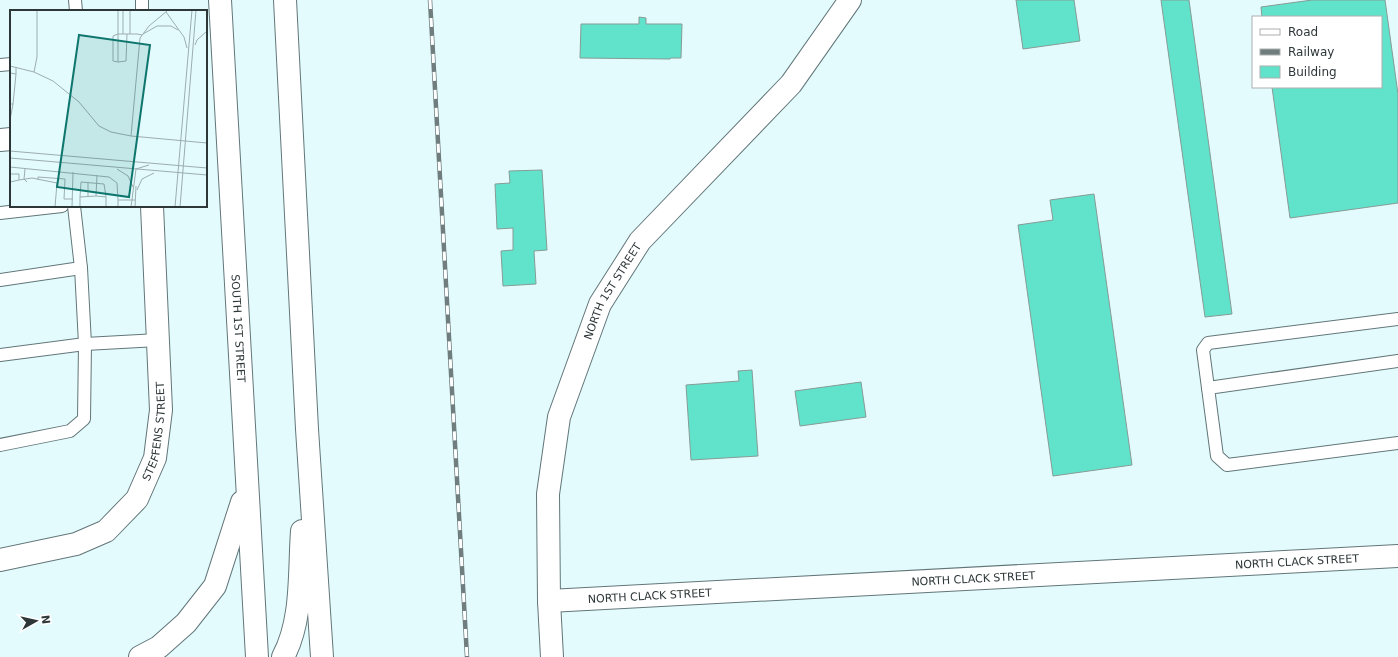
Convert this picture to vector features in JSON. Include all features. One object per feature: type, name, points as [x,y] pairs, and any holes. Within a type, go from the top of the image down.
[{"type":"main road","name":"SOUTH 1ST STREET","points":[[220,0],[246,488],[257,657]]},
{"type":"main road","points":[[285,0],[307,429],[322,657]]},
{"type":"main road","name":"NORTH 1ST STREET","points":[[552,657],[549,601],[548,494],[559,417],[600,304],[640,241],[791,84],[850,0]]},
{"type":"main road","points":[[0,140],[10,138]]},
{"type":"main road","name":"STEFFENS STREET","points":[[0,560],[76,544],[106,531],[137,498],[155,458],[161,410],[152,207]]},
{"type":"main road","points":[[283,657],[290,645],[297,610],[307,429]]},
{"type":"main road","points":[[140,657],[159,647],[186,623],[215,586],[246,488]]},
{"type":"main road","name":"NORTH CLACK STREET","points":[[549,601],[1398,556]]},
{"type":"lane","points":[[75,0],[76,10]]},
{"type":"lane","points":[[0,65],[10,64]]},
{"type":"lane","points":[[0,213],[53,207]]},
{"type":"lane","points":[[0,445],[70,432],[84,419],[85,344],[81,268],[74,207]]},
{"type":"lane","points":[[0,280],[81,268]]},
{"type":"lane","points":[[1398,319],[1208,343],[1202,350],[1217,456],[1227,465],[1398,443]]},
{"type":"lane","points":[[0,355],[85,344],[158,340]]},
{"type":"lane","points":[[1208,388],[1398,361]]},
{"type":"building","points":[[1016,0],[1074,0],[1080,41],[1023,49]]},
{"type":"building","points":[[1161,0],[1189,0],[1232,314],[1205,317]]},
{"type":"building","points":[[1312,0],[1385,0],[1398,94],[1398,203],[1290,218],[1272,88],[1382,88],[1382,16],[1262,16],[1261,7]]},
{"type":"building","points":[[639,17],[646,18],[646,24],[682,24],[681,58],[580,58],[581,24],[639,24]]},
{"type":"building","points":[[542,170],[547,250],[534,251],[536,284],[503,286],[501,251],[513,250],[513,228],[497,229],[495,184],[510,183],[509,171]]},
{"type":"building","points":[[1094,194],[1132,465],[1053,476],[1018,225],[1053,220],[1050,200]]},
{"type":"building","points":[[752,370],[758,456],[691,460],[686,385],[739,381],[738,371]]},
{"type":"building","points":[[861,382],[866,417],[800,426],[795,391]]},
{"type":"railway","points":[[430,0],[467,657]]}]
